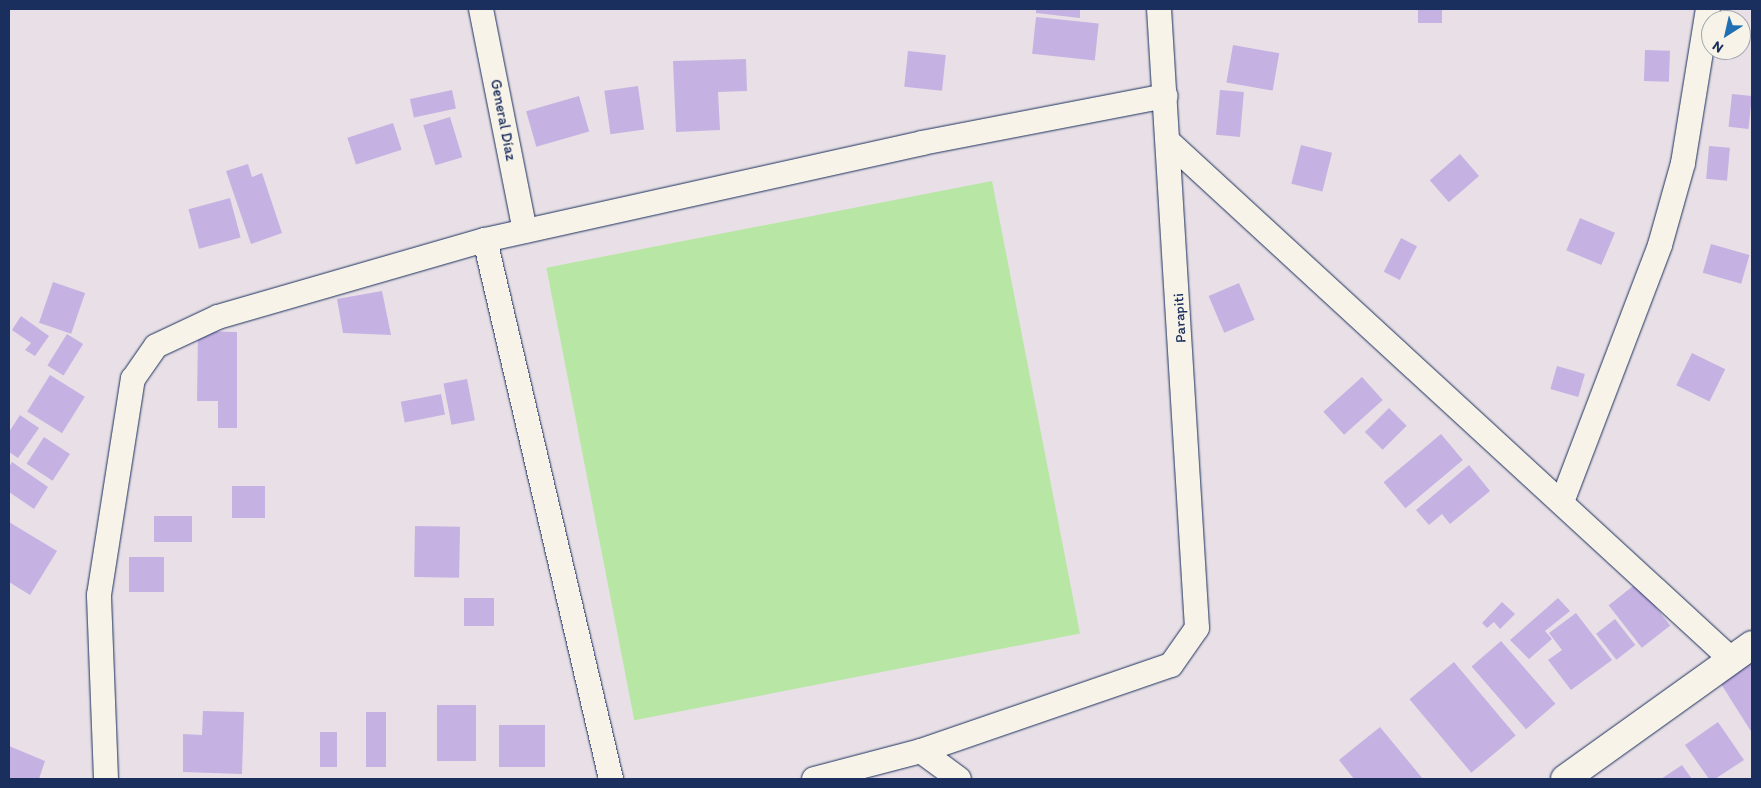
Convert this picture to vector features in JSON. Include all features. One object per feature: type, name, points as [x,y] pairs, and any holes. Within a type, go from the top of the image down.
[{"type":"street","name":"General Díaz","points":[[481,9],[525,231]]},
{"type":"street","name":"Parapiti","points":[[922,751],[1171,665],[1197,628],[1170,143],[1159,9]]},
{"type":"street","points":[[1562,502],[1660,246],[1683,163],[1708,9]]},
{"type":"street","points":[[106,779],[99,595],[133,379],[156,346],[218,317],[485,240],[922,143],[1166,96]]},
{"type":"street","points":[[1170,143],[1562,502],[1742,652],[1565,779]]},
{"type":"street","points":[[485,240],[611,779]]},
{"type":"street","points":[[814,779],[922,751],[959,779]]},
{"type":"green space","points":[[992,181],[1080,634],[634,720],[546,268]]},
{"type":"building","points":[[1036,9],[1080,9],[1080,18],[1036,13]]},
{"type":"building","points":[[1418,9],[1442,9],[1442,23],[1418,23]]},
{"type":"building","points":[[1036,17],[1099,24],[1095,60],[1032,54]]},
{"type":"building","points":[[1233,45],[1279,53],[1273,91],[1226,82]]},
{"type":"building","points":[[1645,50],[1670,51],[1669,82],[1644,81]]},
{"type":"building","points":[[908,51],[946,55],[942,91],[904,87]]},
{"type":"building","points":[[746,59],[747,91],[718,92],[720,130],[676,132],[673,61]]},
{"type":"building","points":[[638,86],[644,130],[610,134],[604,91]]},
{"type":"building","points":[[452,90],[456,109],[414,118],[410,99]]},
{"type":"building","points":[[1220,90],[1244,92],[1240,137],[1216,135]]},
{"type":"building","points":[[1732,94],[1752,96],[1748,129],[1729,127]]},
{"type":"building","points":[[579,96],[589,132],[536,147],[526,111]]},
{"type":"building","points":[[450,117],[462,157],[436,165],[423,125]]},
{"type":"building","points":[[393,123],[402,150],[356,164],[347,138]]},
{"type":"building","points":[[1301,145],[1332,153],[1322,192],[1291,184]]},
{"type":"building","points":[[1709,146],[1730,148],[1727,181],[1706,179]]},
{"type":"building","points":[[1460,154],[1479,176],[1449,202],[1430,180]]},
{"type":"building","points":[[248,164],[252,177],[262,173],[282,233],[251,244],[226,171]]},
{"type":"building","points":[[230,198],[241,238],[199,249],[188,209]]},
{"type":"building","points":[[1580,218],[1615,233],[1601,265],[1566,250]]},
{"type":"building","points":[[1401,238],[1417,246],[1400,280],[1384,272]]},
{"type":"building","points":[[1711,244],[1749,255],[1741,284],[1703,273]]},
{"type":"building","points":[[53,282],[85,293],[71,334],[39,323]]},
{"type":"building","points":[[1239,283],[1255,320],[1224,333],[1209,296]]},
{"type":"building","points":[[382,291],[391,335],[343,333],[337,299]]},
{"type":"building","points":[[21,316],[49,336],[35,356],[25,350],[31,343],[12,330]]},
{"type":"building","points":[[198,331],[237,332],[237,428],[218,428],[218,401],[197,401]]},
{"type":"building","points":[[67,334],[83,344],[64,375],[47,365]]},
{"type":"building","points":[[1692,353],[1725,369],[1709,402],[1676,385]]},
{"type":"building","points":[[1557,366],[1585,374],[1578,397],[1550,389]]},
{"type":"building","points":[[50,375],[85,397],[62,433],[27,411]]},
{"type":"building","points":[[1362,377],[1383,400],[1344,435],[1323,412]]},
{"type":"building","points":[[467,379],[475,420],[451,425],[443,384]]},
{"type":"building","points":[[441,394],[445,415],[405,422],[401,402]]},
{"type":"building","points":[[1389,408],[1407,426],[1383,450],[1365,432]]},
{"type":"building","points":[[20,415],[39,428],[18,458],[9,452],[9,432]]},
{"type":"building","points":[[1441,434],[1463,460],[1405,508],[1384,482]]},
{"type":"building","points":[[44,437],[70,454],[53,481],[27,464]]},
{"type":"building","points":[[12,462],[48,487],[34,509],[9,492],[9,467]]},
{"type":"building","points":[[1469,465],[1490,491],[1450,524],[1442,514],[1429,525],[1416,510]]},
{"type":"building","points":[[232,486],[265,486],[265,518],[232,518]]},
{"type":"building","points":[[154,516],[192,516],[192,542],[154,542]]},
{"type":"building","points":[[9,522],[57,551],[30,595],[9,582]]},
{"type":"building","points":[[415,526],[460,527],[459,578],[414,577]]},
{"type":"building","points":[[129,557],[164,557],[164,592],[129,592]]},
{"type":"building","points":[[1637,583],[1670,626],[1642,648],[1609,605]]},
{"type":"building","points":[[464,598],[494,598],[494,626],[464,626]]},
{"type":"building","points":[[1558,598],[1570,611],[1545,631],[1552,639],[1529,659],[1510,640]]},
{"type":"building","points":[[1502,602],[1515,614],[1500,629],[1494,622],[1487,628],[1482,623]]},
{"type":"building","points":[[1576,613],[1612,660],[1571,690],[1548,660],[1562,650],[1549,633]]},
{"type":"building","points":[[1615,619],[1635,645],[1616,660],[1596,634]]},
{"type":"building","points":[[1501,641],[1555,704],[1526,729],[1472,667]]},
{"type":"building","points":[[1752,660],[1752,733],[1716,676]]},
{"type":"building","points":[[1454,662],[1516,736],[1471,773],[1410,699]]},
{"type":"building","points":[[437,705],[476,705],[476,761],[437,761]]},
{"type":"building","points":[[203,711],[244,712],[242,774],[183,772],[183,734],[202,735]]},
{"type":"building","points":[[366,712],[386,712],[386,767],[366,767]]},
{"type":"building","points":[[1718,722],[1744,760],[1715,779],[1709,779],[1685,745]]},
{"type":"building","points":[[499,725],[545,725],[545,767],[499,767]]},
{"type":"building","points":[[1380,727],[1423,779],[1354,779],[1339,760]]},
{"type":"building","points":[[320,732],[337,732],[337,767],[320,767]]},
{"type":"building","points":[[9,746],[45,761],[39,779],[9,779]]},
{"type":"building","points":[[1682,765],[1692,779],[1661,779]]}]
